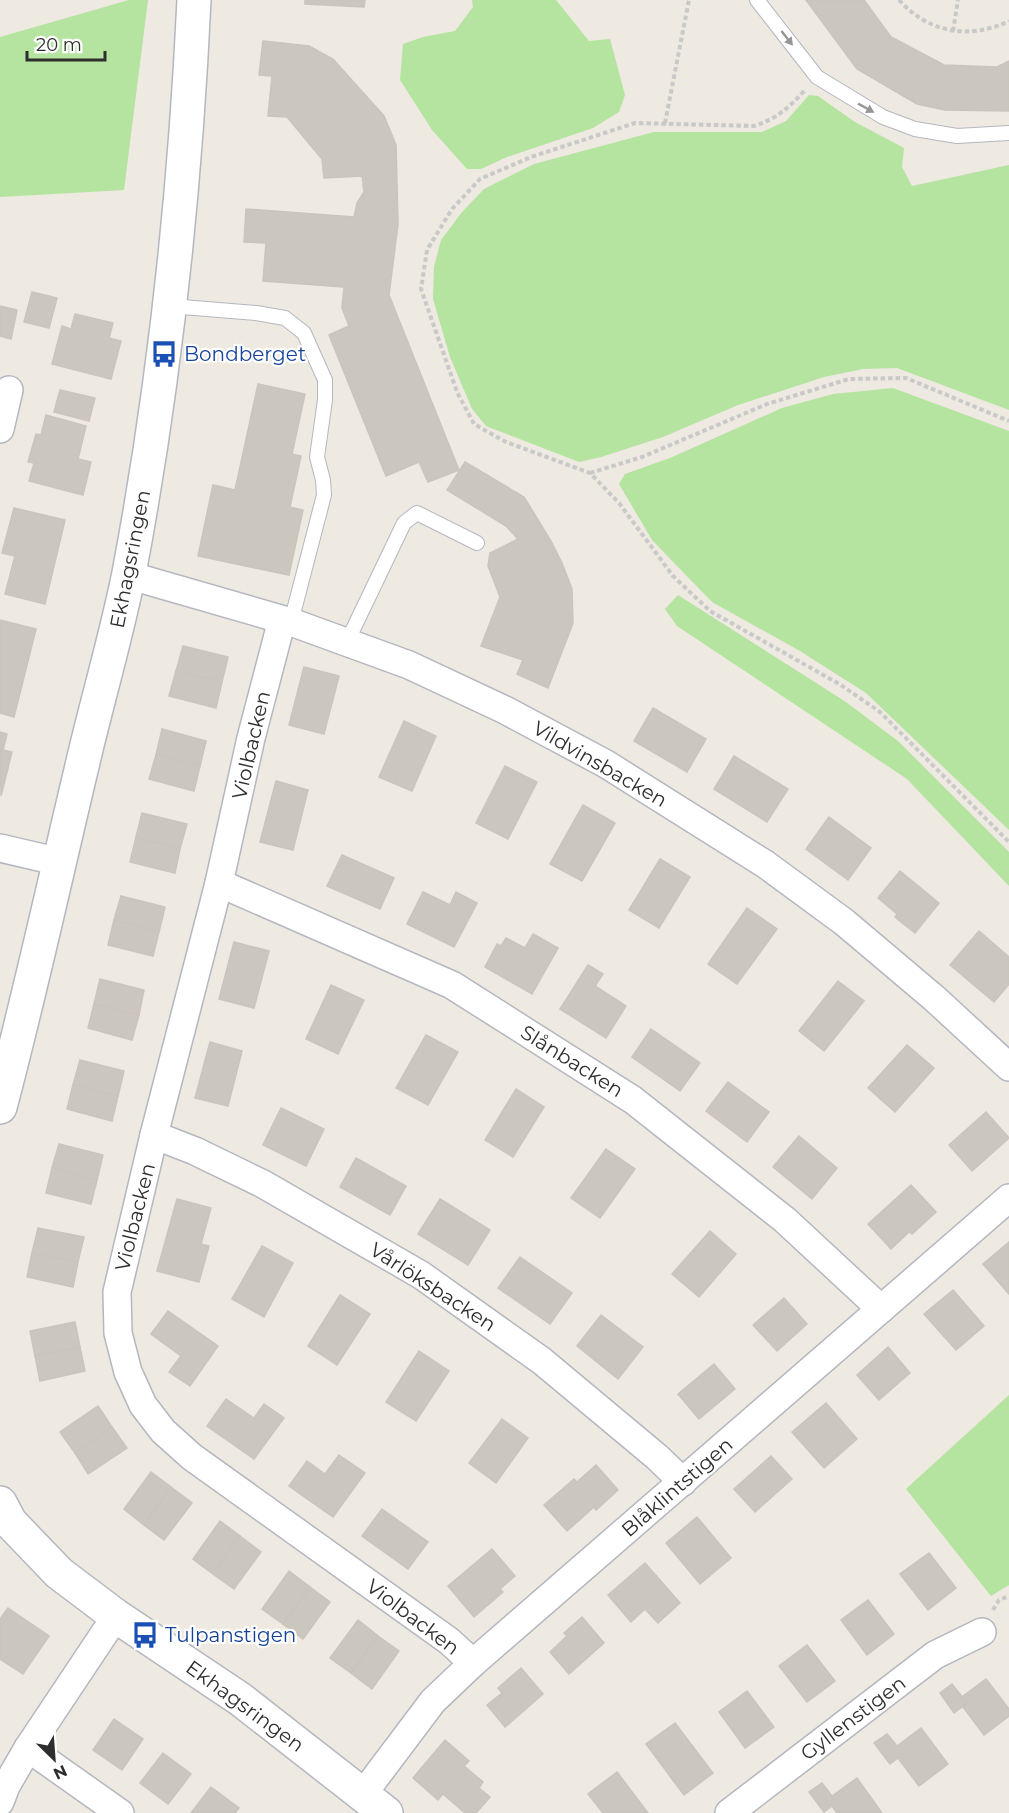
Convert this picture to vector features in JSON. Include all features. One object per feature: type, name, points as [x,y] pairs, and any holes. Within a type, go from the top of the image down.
[{"type":"street","name":"Ekhagsringen","points":[[0,1107],[106,673],[128,575],[148,464],[179,232],[194,0]]},
{"type":"street","points":[[0,429],[9,390]]},
{"type":"street","name":"Vildvinsbacken","points":[[128,575],[287,621],[409,665],[505,710],[606,764],[765,864],[844,922],[1009,1067]]},
{"type":"street","name":"Violbacken","points":[[287,621],[251,738],[219,883],[154,1135],[117,1292],[118,1333],[128,1372],[143,1405],[163,1431],[192,1457],[449,1641],[473,1664]]},
{"type":"street","points":[[0,848],[60,862]]},
{"type":"street","name":"Slånbacken","points":[[219,883],[452,985],[633,1100],[785,1220],[881,1309]]},
{"type":"street","name":"Vårlöksbacken","points":[[154,1135],[195,1151],[263,1184],[421,1275],[542,1361],[657,1457],[683,1482]]},
{"type":"street","name":"Blåklintstigen","points":[[375,1803],[433,1701],[1009,1198]]},
{"type":"street","name":"Ekhagsringen","points":[[0,1503],[10,1522],[59,1573],[116,1616],[240,1699],[375,1803]]},
{"type":"street","points":[[0,1802],[6,1786],[28,1748],[116,1616]]},
{"type":"street","name":"Gyllenstigen","points":[[729,1813],[935,1655],[982,1632]]},
{"type":"street","points":[[28,1748],[120,1813]]},
{"type":"lane","points":[[757,0],[817,77],[883,117],[915,129],[957,136],[1009,133]]},
{"type":"lane","points":[[170,306],[256,313],[285,318],[304,333],[325,380],[325,400],[318,435],[317,457],[324,495],[287,621]]},
{"type":"lane","points":[[347,642],[404,523],[417,513],[477,543]]},
{"type":"path","points":[[665,123],[689,0]]},
{"type":"path","points":[[899,0],[917,16],[934,26],[953,31],[975,32],[1009,21]]},
{"type":"path","points":[[953,31],[958,0]]},
{"type":"path","points":[[817,77],[790,108],[771,120],[754,126],[635,123],[531,157],[480,178],[452,209],[427,250],[421,289],[457,392],[474,424],[506,442],[590,473],[619,503],[673,576],[710,611],[840,685],[880,712],[1009,842]]},
{"type":"path","points":[[590,473],[642,457],[767,404],[849,379],[906,378],[1009,421]]},
{"type":"green space","points":[[129,0],[148,0],[124,190],[0,197],[0,37]]},
{"type":"green space","points":[[472,0],[556,0],[589,41],[610,39],[625,95],[619,112],[593,128],[507,157],[481,169],[467,169],[432,130],[400,80],[403,44],[423,37],[455,31],[473,7]]},
{"type":"green space","points":[[809,95],[818,96],[855,122],[904,148],[902,167],[912,186],[1009,165],[1009,410],[897,368],[863,369],[824,377],[738,405],[663,437],[579,462],[486,426],[472,409],[450,357],[433,299],[434,267],[441,240],[462,212],[484,189],[534,164],[654,132],[762,132],[786,121]]},
{"type":"green space","points":[[893,388],[1009,431],[1009,830],[866,693],[800,651],[712,602],[652,540],[619,484],[625,474],[670,458],[782,408],[833,394]]},
{"type":"green space","points":[[678,595],[846,702],[898,741],[1009,852],[1009,886],[907,779],[677,626],[665,609]]},
{"type":"green space","points":[[1009,1395],[1009,1585],[991,1596],[906,1489]]},
{"type":"building","points":[[305,0],[365,0],[364,7],[305,4]]},
{"type":"building","points":[[806,0],[864,0],[891,37],[944,65],[997,67],[1009,61],[1009,111],[945,110],[917,104],[857,69]]},
{"type":"building","points":[[263,41],[309,46],[333,59],[384,116],[396,145],[398,224],[389,295],[459,470],[428,482],[419,462],[386,476],[329,335],[349,326],[342,308],[344,287],[263,281],[266,243],[244,242],[246,209],[354,217],[357,203],[364,192],[362,176],[324,178],[322,159],[287,117],[268,116],[272,76],[259,75]]},
{"type":"building","points":[[32,292],[57,298],[49,328],[24,322]]},
{"type":"building","points":[[0,306],[17,310],[11,339],[0,336]]},
{"type":"building","points":[[75,314],[113,323],[109,338],[121,341],[111,379],[52,364],[62,326],[71,329]]},
{"type":"building","points":[[258,384],[305,394],[292,454],[301,456],[290,507],[303,510],[289,575],[198,556],[213,485],[235,490]]},
{"type":"building","points":[[60,390],[95,398],[89,421],[54,412]]},
{"type":"building","points":[[46,415],[86,426],[78,459],[91,462],[83,495],[29,481],[34,463],[28,462],[36,434],[41,435]]},
{"type":"building","points":[[465,462],[524,497],[551,541],[572,589],[573,623],[548,688],[517,674],[523,660],[481,646],[500,597],[488,566],[490,553],[518,539],[506,526],[447,490]]},
{"type":"building","points":[[14,508],[65,520],[45,604],[5,594],[15,556],[2,553]]},
{"type":"building","points":[[0,620],[36,629],[14,717],[0,713]]},
{"type":"building","points":[[183,646],[228,657],[222,682],[176,671]]},
{"type":"building","points":[[304,667],[339,676],[324,734],[289,725]]},
{"type":"building","points":[[176,671],[222,682],[216,708],[169,696]]},
{"type":"building","points":[[653,708],[706,739],[687,772],[634,741]]},
{"type":"building","points":[[404,721],[436,736],[412,791],[379,777]]},
{"type":"building","points":[[162,729],[206,741],[200,766],[156,755]]},
{"type":"building","points":[[0,732],[7,734],[3,750],[12,752],[1,796]]},
{"type":"building","points":[[156,755],[200,766],[194,791],[149,779]]},
{"type":"building","points":[[734,756],[788,789],[767,822],[714,789]]},
{"type":"building","points":[[505,766],[537,782],[508,839],[476,823]]},
{"type":"building","points":[[276,781],[308,790],[293,850],[260,842]]},
{"type":"building","points":[[583,805],[615,823],[582,881],[550,864]]},
{"type":"building","points":[[142,813],[187,824],[180,849],[136,837]]},
{"type":"building","points":[[829,817],[871,848],[848,880],[806,849]]},
{"type":"building","points":[[136,837],[180,849],[175,873],[130,862]]},
{"type":"building","points":[[342,855],[394,878],[380,909],[327,886]]},
{"type":"building","points":[[660,859],[690,877],[659,928],[629,910]]},
{"type":"building","points":[[900,871],[939,903],[915,933],[895,917],[897,914],[878,898]]},
{"type":"building","points":[[423,892],[450,905],[456,892],[477,903],[454,947],[407,924]]},
{"type":"building","points":[[121,896],[165,907],[159,932],[114,920]]},
{"type":"building","points":[[747,908],[777,929],[737,984],[708,964]]},
{"type":"building","points":[[114,920],[159,932],[153,956],[108,945]]},
{"type":"building","points":[[979,931],[1009,957],[1009,984],[994,1002],[950,965]]},
{"type":"building","points":[[533,934],[558,948],[532,994],[485,967],[497,944],[501,946],[506,938],[525,948]]},
{"type":"building","points":[[234,942],[269,951],[254,1008],[219,999]]},
{"type":"building","points":[[588,965],[603,974],[595,986],[626,1006],[606,1038],[560,1009]]},
{"type":"building","points":[[100,979],[144,990],[139,1015],[94,1004]]},
{"type":"building","points":[[838,981],[864,1001],[824,1051],[799,1031]]},
{"type":"building","points":[[331,985],[364,1000],[338,1054],[306,1039]]},
{"type":"building","points":[[94,1004],[139,1015],[132,1040],[88,1028]]},
{"type":"building","points":[[651,1029],[700,1063],[680,1091],[632,1057]]},
{"type":"building","points":[[426,1035],[458,1052],[428,1105],[396,1088]]},
{"type":"building","points":[[210,1042],[242,1051],[228,1106],[195,1098]]},
{"type":"building","points":[[907,1045],[934,1068],[895,1112],[868,1088]]},
{"type":"building","points":[[80,1060],[124,1071],[118,1096],[73,1085]]},
{"type":"building","points":[[728,1082],[769,1112],[747,1142],[706,1111]]},
{"type":"building","points":[[73,1085],[118,1096],[112,1121],[67,1109]]},
{"type":"building","points":[[516,1089],[544,1107],[513,1157],[485,1140]]},
{"type":"building","points":[[281,1108],[324,1129],[306,1166],[263,1145]]},
{"type":"building","points":[[986,1112],[1009,1138],[972,1171],[949,1145]]},
{"type":"building","points":[[799,1136],[837,1168],[812,1199],[773,1167]]},
{"type":"building","points":[[59,1144],[103,1155],[97,1180],[52,1168]]},
{"type":"building","points":[[606,1149],[635,1169],[600,1218],[571,1198]]},
{"type":"building","points":[[356,1158],[406,1186],[390,1215],[340,1187]]},
{"type":"building","points":[[52,1168],[97,1180],[91,1204],[46,1193]]},
{"type":"building","points":[[911,1185],[936,1212],[891,1249],[868,1224]]},
{"type":"building","points":[[177,1199],[211,1208],[201,1244],[209,1246],[199,1282],[157,1271]]},
{"type":"building","points":[[440,1199],[490,1230],[468,1265],[418,1234]]},
{"type":"building","points":[[38,1228],[84,1237],[78,1262],[32,1253]]},
{"type":"building","points":[[710,1231],[736,1254],[699,1297],[672,1274]]},
{"type":"building","points":[[1009,1242],[1009,1294],[983,1264]]},
{"type":"building","points":[[262,1246],[293,1263],[264,1317],[232,1299]]},
{"type":"building","points":[[32,1253],[78,1262],[73,1287],[27,1277]]},
{"type":"building","points":[[520,1257],[572,1293],[550,1324],[498,1288]]},
{"type":"building","points":[[953,1290],[984,1326],[956,1350],[924,1314]]},
{"type":"building","points":[[340,1295],[370,1314],[337,1365],[308,1346]]},
{"type":"building","points":[[784,1298],[807,1324],[777,1351],[753,1325]]},
{"type":"building","points":[[168,1311],[218,1346],[190,1386],[169,1372],[181,1356],[151,1334]]},
{"type":"building","points":[[601,1315],[643,1347],[618,1379],[577,1346]]},
{"type":"building","points":[[75,1322],[80,1347],[35,1356],[30,1331]]},
{"type":"building","points":[[80,1347],[85,1371],[40,1381],[35,1356]]},
{"type":"building","points":[[888,1347],[910,1373],[879,1400],[857,1375]]},
{"type":"building","points":[[419,1351],[449,1371],[416,1421],[386,1402]]},
{"type":"building","points":[[714,1364],[735,1389],[699,1419],[678,1394]]},
{"type":"building","points":[[226,1399],[254,1418],[264,1404],[284,1418],[254,1459],[207,1426]]},
{"type":"building","points":[[826,1403],[857,1439],[824,1468],[792,1432]]},
{"type":"building","points":[[98,1406],[112,1427],[75,1453],[60,1432]]},
{"type":"building","points":[[502,1419],[528,1438],[496,1483],[469,1463]]},
{"type":"building","points":[[112,1427],[127,1448],[88,1474],[75,1453]]},
{"type":"building","points":[[339,1455],[365,1473],[333,1517],[289,1486],[307,1461],[325,1474]]},
{"type":"building","points":[[771,1456],[792,1479],[755,1512],[734,1489]]},
{"type":"building","points":[[596,1465],[618,1490],[596,1510],[594,1507],[567,1531],[544,1505],[574,1479],[577,1482]]},
{"type":"building","points":[[151,1472],[171,1487],[144,1525],[124,1509]]},
{"type":"building","points":[[171,1487],[192,1503],[164,1540],[144,1525]]},
{"type":"building","points":[[382,1509],[428,1542],[408,1569],[362,1536]]},
{"type":"building","points":[[697,1517],[731,1558],[700,1584],[666,1543]]},
{"type":"building","points":[[220,1521],[240,1536],[213,1574],[193,1559]]},
{"type":"building","points":[[240,1536],[261,1552],[234,1589],[213,1574]]},
{"type":"building","points":[[492,1549],[515,1576],[500,1589],[503,1592],[474,1617],[448,1586]]},
{"type":"building","points":[[929,1553],[956,1588],[928,1610],[900,1574]]},
{"type":"building","points":[[645,1563],[680,1603],[658,1623],[645,1609],[631,1622],[608,1595]]},
{"type":"building","points":[[289,1571],[310,1587],[283,1624],[262,1609]]},
{"type":"building","points":[[310,1587],[330,1602],[303,1639],[283,1624]]},
{"type":"building","points":[[868,1600],[894,1634],[867,1655],[841,1620]]},
{"type":"building","points":[[8,1608],[49,1636],[23,1674],[0,1659],[0,1619]]},
{"type":"building","points":[[582,1617],[604,1643],[569,1674],[550,1652],[567,1636],[564,1633]]},
{"type":"building","points":[[358,1620],[378,1636],[351,1673],[330,1658]]},
{"type":"building","points":[[378,1636],[399,1651],[372,1689],[351,1673]]},
{"type":"building","points":[[807,1645],[835,1681],[807,1702],[779,1666]]},
{"type":"building","points":[[521,1668],[543,1694],[505,1727],[487,1705],[502,1693],[498,1688]]},
{"type":"building","points":[[986,1679],[1009,1709],[1009,1716],[984,1735],[963,1707],[967,1703],[962,1697]]},
{"type":"building","points":[[952,1684],[967,1703],[954,1713],[940,1693]]},
{"type":"building","points":[[747,1691],[774,1727],[745,1748],[719,1712]]},
{"type":"building","points":[[114,1719],[143,1739],[122,1770],[93,1750]]},
{"type":"building","points":[[675,1723],[713,1773],[684,1795],[646,1744]]},
{"type":"building","points":[[921,1728],[948,1764],[919,1786],[898,1758],[890,1764],[874,1743],[887,1734],[897,1746]]},
{"type":"building","points":[[445,1740],[469,1761],[464,1766],[483,1782],[479,1788],[490,1797],[476,1813],[465,1813],[443,1794],[438,1800],[413,1778]]},
{"type":"building","points":[[163,1753],[191,1774],[168,1804],[140,1783]]},
{"type":"building","points":[[617,1772],[648,1813],[603,1813],[588,1794]]},
{"type":"building","points":[[857,1778],[882,1813],[837,1813],[832,1806],[824,1812],[809,1792],[822,1783],[832,1796]]},
{"type":"building","points":[[211,1787],[239,1808],[235,1813],[191,1813]]},
{"type":"place","name":"Bondberget","points":[[164,354]]},
{"type":"place","name":"Tulpanstigen","points":[[145,1635]]}]
